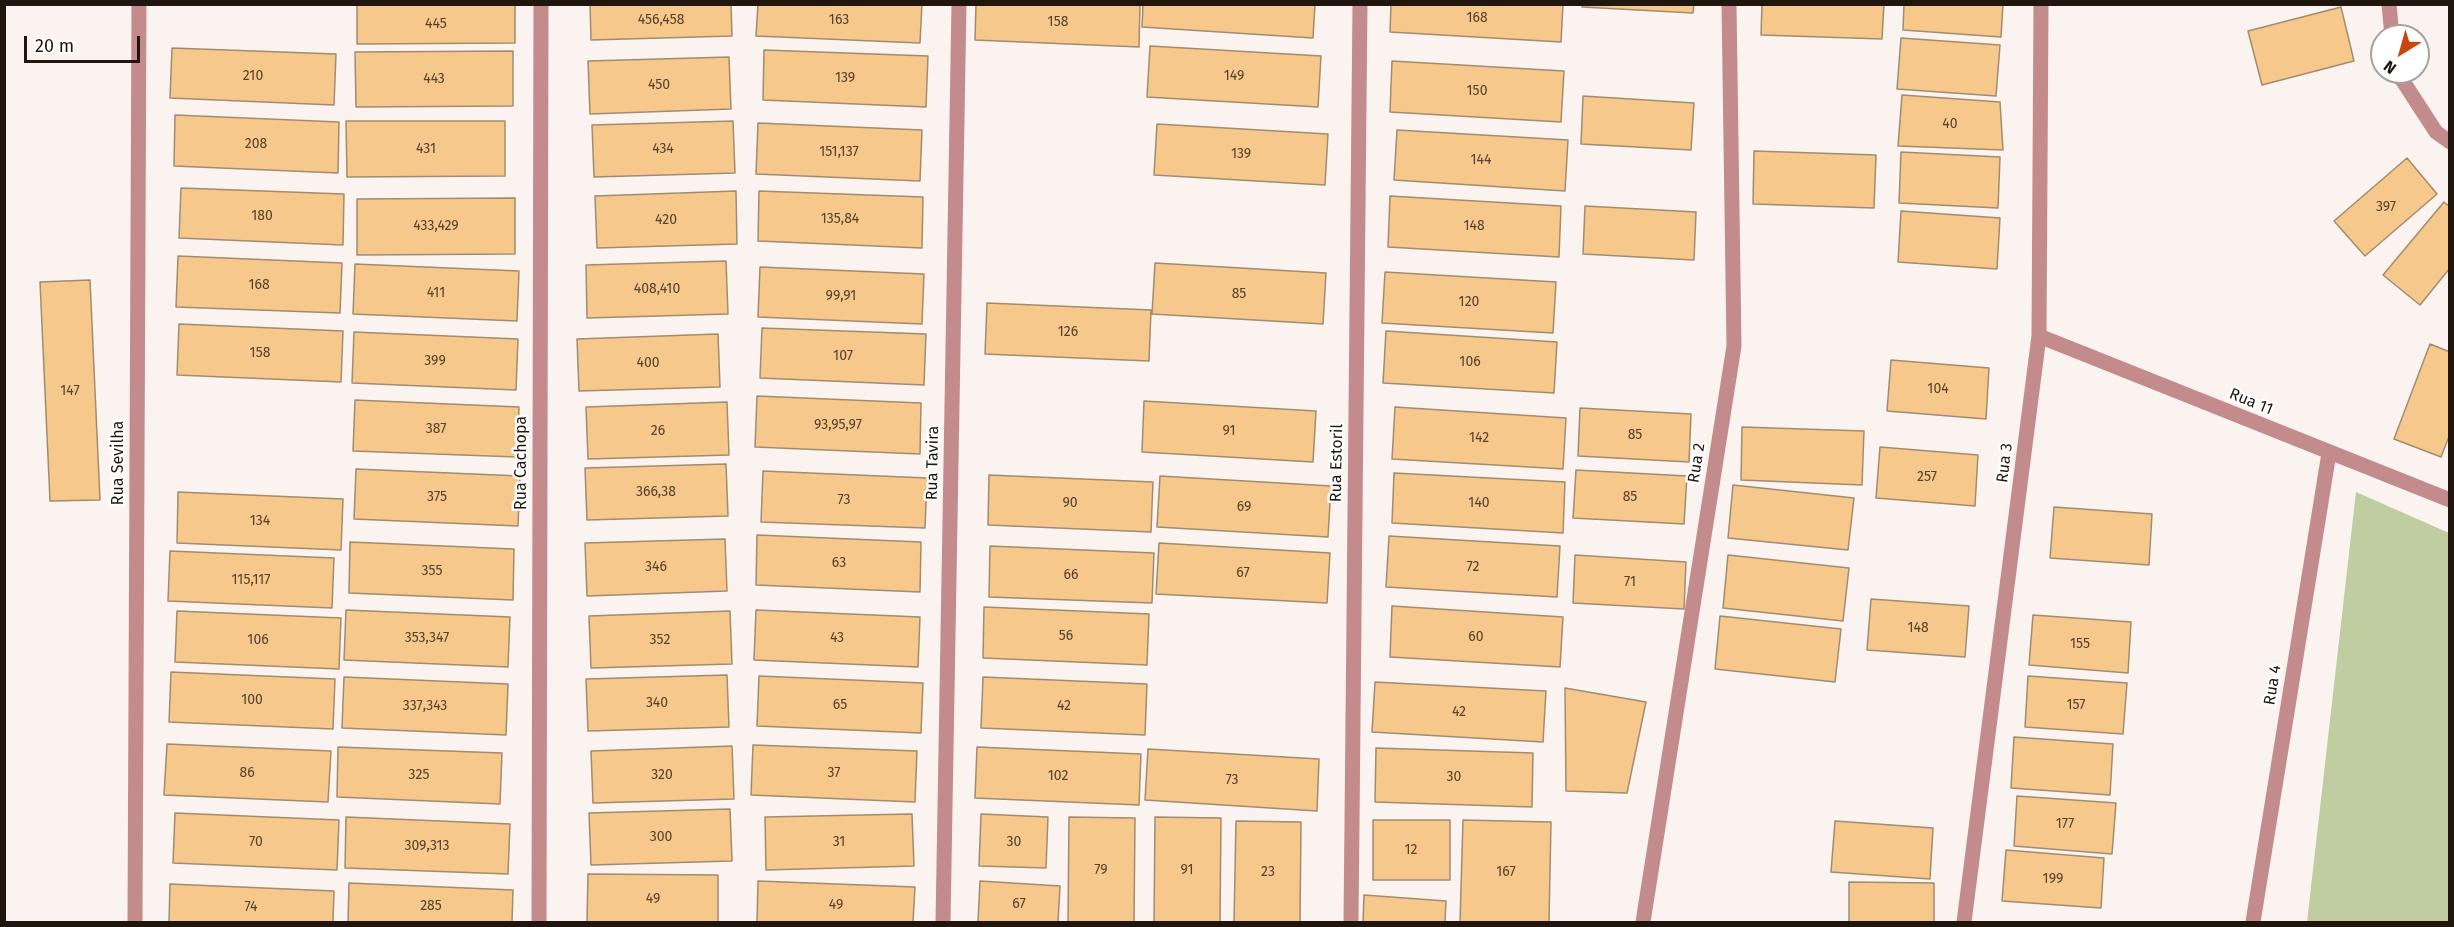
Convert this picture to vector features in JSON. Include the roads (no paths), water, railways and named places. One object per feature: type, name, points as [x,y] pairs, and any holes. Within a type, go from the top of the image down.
[{"type":"street","name":"Rua Sevilha","points":[[135,922],[139,4]]},
{"type":"street","name":"Rua Cachopa","points":[[539,922],[541,4]]},
{"type":"street","name":"Rua Tavira","points":[[942,922],[959,4]]},
{"type":"street","name":"Rua Estoril","points":[[1351,922],[1360,4]]},
{"type":"street","name":"Rua 2","points":[[1643,922],[1734,346],[1729,4]]},
{"type":"street","name":"Rua 3","points":[[1964,922],[2039,336],[2041,4]]},
{"type":"street","points":[[2390,4],[2391,24]]},
{"type":"street","points":[[2405,84],[2436,132],[2450,142]]},
{"type":"street","name":"Rua 11","points":[[2039,336],[2450,500]]},
{"type":"street","name":"Rua 4","points":[[2253,922],[2329,453]]}]
